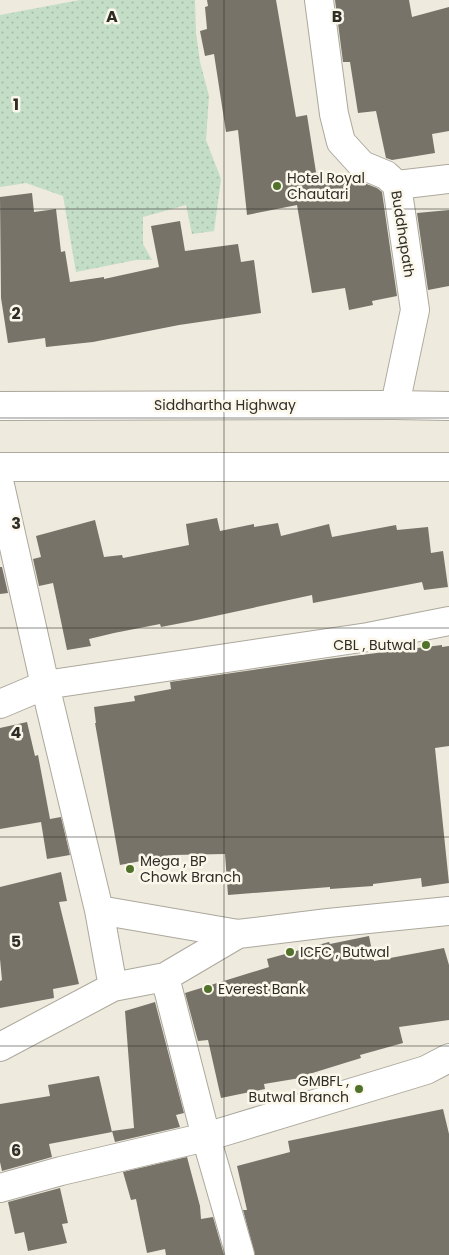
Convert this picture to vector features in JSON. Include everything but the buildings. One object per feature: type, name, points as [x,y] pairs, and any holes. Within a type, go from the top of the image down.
[{"type":"main road","name":"Buddhapath","points":[[319,0],[334,114],[341,142],[362,165],[386,175],[397,185],[415,310],[395,405]]},
{"type":"main road","points":[[397,185],[449,179]]},
{"type":"main road","name":"Siddhartha Highway","points":[[0,406],[449,406]]},
{"type":"main road","points":[[0,467],[449,467]]},
{"type":"main road","points":[[0,485],[45,685],[99,910],[113,988]]},
{"type":"main road","points":[[0,704],[45,685],[368,637],[449,621]]},
{"type":"main road","points":[[99,910],[238,934],[449,911]]},
{"type":"main road","points":[[0,1047],[113,988],[165,977],[238,934]]},
{"type":"main road","points":[[165,977],[206,1137],[240,1255]]},
{"type":"main road","points":[[0,1188],[61,1171],[206,1137],[426,1070],[449,1058]]},
{"type":"green space","points":[[80,0],[195,0],[196,33],[200,62],[209,96],[206,140],[221,179],[214,231],[192,234],[186,205],[143,217],[143,244],[152,260],[136,260],[76,272],[63,196],[26,183],[0,187],[0,15]]},
{"type":"place","name":"Hotel Royal Chautari","points":[[277,186]]},
{"type":"place","name":"CBL , Butwal","points":[[426,645]]},
{"type":"place","name":"Mega , BP Chowk Branch","points":[[130,869]]},
{"type":"place","name":"ICFC , Butwal","points":[[290,952]]},
{"type":"place","name":"Everest Bank","points":[[208,989]]},
{"type":"place","name":"GMBFL , Butwal Branch","points":[[359,1089]]}]
